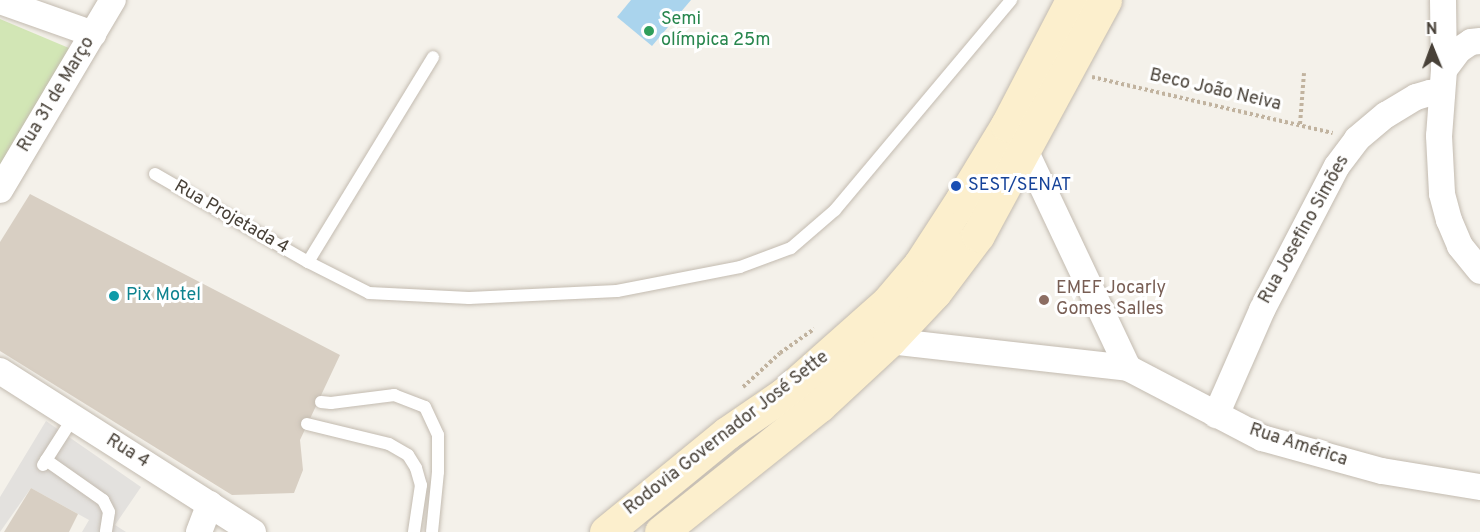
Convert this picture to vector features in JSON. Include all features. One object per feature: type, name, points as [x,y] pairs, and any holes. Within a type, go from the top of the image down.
[{"type":"main road","name":"Rodovia Governador José Sette","points":[[606,532],[727,434],[784,394],[887,303],[920,264],[962,199],[1007,125],[1072,0]]},
{"type":"main road","name":"Rodovia Governador José Sette","points":[[661,532],[819,406],[889,341],[935,292],[978,235],[1105,0]]},
{"type":"street","name":"Rua 31 de Março","points":[[0,190],[113,0]]},
{"type":"street","points":[[1443,0],[1444,70],[1439,136],[1442,194],[1449,220],[1460,246],[1480,271]]},
{"type":"street","points":[[0,2],[93,34]]},
{"type":"street","points":[[1444,70],[1459,50],[1471,42],[1480,41]]},
{"type":"street","name":"Rua Josefino Simões","points":[[1216,415],[1262,310],[1323,192],[1357,139],[1386,115],[1416,97],[1430,93],[1442,95]]},
{"type":"street","points":[[1025,150],[1128,368]]},
{"type":"street","name":"Rua América","points":[[889,341],[1128,368],[1262,438],[1300,446],[1341,461],[1424,480],[1480,487]]},
{"type":"street","name":"Rua 4","points":[[0,371],[253,532]]},
{"type":"street","points":[[199,532],[210,504]]},
{"type":"lane","name":"Rua Projetada 4","points":[[155,174],[308,262],[369,293],[469,298],[617,291],[740,267],[790,248],[835,210],[1011,0]]},
{"type":"lane","points":[[308,262],[433,57]]},
{"type":"lane","points":[[321,402],[331,403],[394,394],[425,407],[438,435],[438,472],[432,532]]},
{"type":"lane","points":[[73,418],[44,463],[102,500],[109,512],[106,532]]},
{"type":"lane","points":[[307,424],[380,442],[408,455],[416,468],[421,485],[414,532]]},
{"type":"path","name":"Beco João Neiva","points":[[1066,71],[1357,139]]},
{"type":"path","points":[[1300,124],[1304,73]]},
{"type":"path","points":[[740,390],[780,352],[818,327]]},
{"type":"green space","points":[[0,19],[76,51],[0,177]]},
{"type":"shaded area","points":[[46,421],[141,487],[115,525],[126,532],[82,532],[89,520],[31,488],[0,532],[0,497]]},
{"type":"water","name":"Semi olímpica 25m","points":[[631,0],[691,0],[652,46],[617,17]]},
{"type":"building","name":"Pix Motel","points":[[30,194],[340,355],[300,440],[303,470],[294,493],[232,495],[0,351],[0,242]]},
{"type":"building","points":[[31,488],[78,514],[69,532],[4,532]]},
{"type":"place","name":"Semi olímpica 25m","points":[[649,31]]},
{"type":"place","name":"SEST/SENAT","points":[[956,186]]},
{"type":"place","name":"Pix Motel","points":[[114,296]]},
{"type":"place","name":"EMEF Jocarly Gomes Salles","points":[[1044,300]]}]
